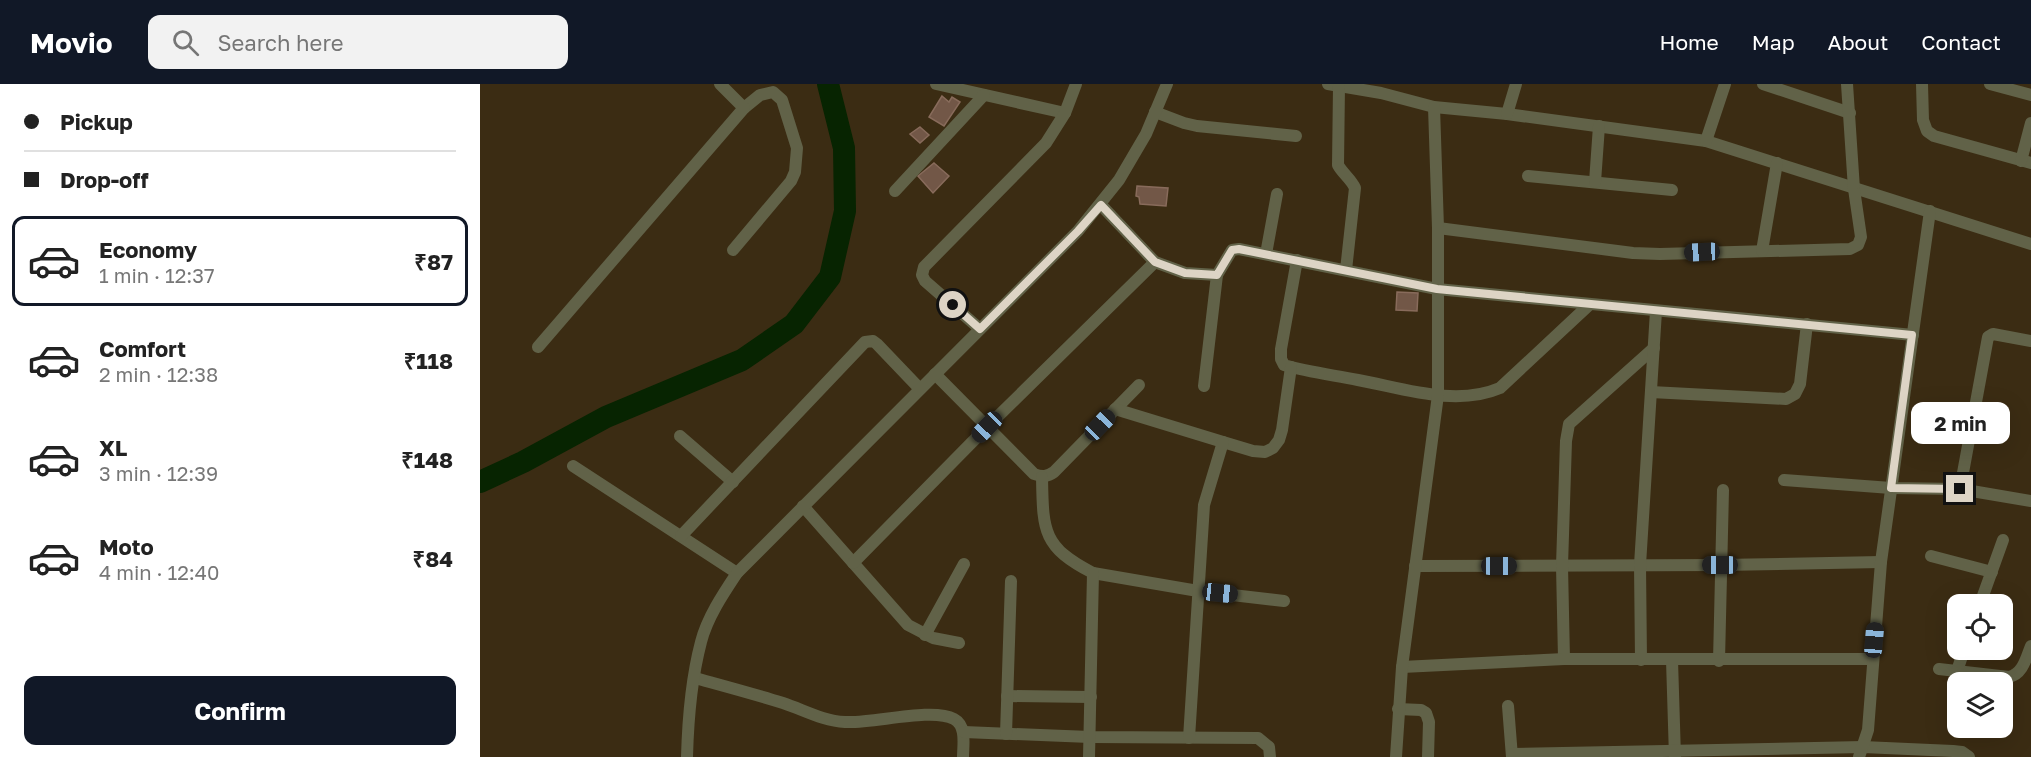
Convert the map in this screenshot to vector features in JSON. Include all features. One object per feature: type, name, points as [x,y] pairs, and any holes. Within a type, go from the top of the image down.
[{"type":"street","points":[[720,84],[744,108]]},
{"type":"street","points":[[936,84],[1065,113]]},
{"type":"street","points":[[980,329],[925,281],[922,274],[924,267],[1046,143],[1065,113],[1076,84]]},
{"type":"street","points":[[687,757],[688,717],[701,641],[721,596],[737,573],[1078,231],[1101,205],[1119,180],[1146,134],[1167,84]]},
{"type":"street","points":[[1507,114],[1516,84]]},
{"type":"street","points":[[1706,141],[1725,84]]},
{"type":"street","points":[[1763,84],[1850,113]]},
{"type":"street","points":[[1438,228],[1633,253],[1850,249],[1858,245],[1861,237],[1854,189],[1847,84]]},
{"type":"street","points":[[1923,84],[1923,120],[1926,131],[1934,136],[2026,162],[2031,123]]},
{"type":"street","points":[[1990,84],[2031,95]]},
{"type":"street","points":[[1346,270],[1355,188],[1338,165],[1334,85],[1383,89],[1434,107],[1507,114],[1706,141],[2031,244]]},
{"type":"street","points":[[538,347],[744,108],[760,95],[773,92],[782,100],[797,148],[797,160],[791,182],[733,250]]},
{"type":"street","points":[[895,191],[984,95]]},
{"type":"street","points":[[1396,757],[1402,667],[1438,395],[1438,228],[1434,107]]},
{"type":"street","points":[[1155,112],[1197,126],[1296,136]]},
{"type":"street","points":[[1595,183],[1599,126]]},
{"type":"street","points":[[1762,250],[1777,163]]},
{"type":"street","points":[[1528,176],[1672,190]]},
{"type":"street","points":[[1266,254],[1277,194]]},
{"type":"street","points":[[1101,205],[1155,262],[1185,273],[1217,275]]},
{"type":"street","points":[[1861,752],[1869,721],[1881,562],[1930,211]]},
{"type":"street","points":[[1203,386],[1217,275],[1232,250],[1239,249],[1437,289],[1912,335]]},
{"type":"street","points":[[1297,260],[1281,349],[1281,359],[1284,365],[1438,395],[1472,395],[1488,393],[1500,388],[1589,305]]},
{"type":"street","points":[[853,563],[1155,262]]},
{"type":"street","points":[[1641,660],[1640,565],[1656,311]]},
{"type":"street","points":[[1651,392],[1786,399],[1795,394],[1800,384],[1807,324]]},
{"type":"street","points":[[1960,489],[1988,337],[2001,334],[2031,341]]},
{"type":"street","points":[[681,536],[865,342],[873,341],[877,344],[920,389]]},
{"type":"street","points":[[1564,659],[1562,566],[1566,441],[1569,424],[1654,348]]},
{"type":"street","points":[[1115,409],[1253,451],[1265,452],[1273,448],[1279,440],[1291,367]]},
{"type":"street","points":[[935,374],[1034,474],[1042,477],[1054,471],[1139,385]]},
{"type":"street","points":[[680,436],[733,482]]},
{"type":"street","points":[[1189,738],[1204,505],[1223,442]]},
{"type":"street","points":[[573,466],[737,573]]},
{"type":"street","points":[[1042,477],[1045,526],[1051,542],[1060,554],[1093,573],[1198,591],[1284,601]]},
{"type":"street","points":[[1784,480],[1891,488],[1960,489],[2031,501],[2031,492]]},
{"type":"street","points":[[1719,661],[1723,490]]},
{"type":"street","points":[[803,506],[908,625],[926,635],[959,642]]},
{"type":"street","points":[[1984,594],[2003,540]]},
{"type":"street","points":[[1931,556],[1992,572]]},
{"type":"street","points":[[1415,566],[1881,562]]},
{"type":"street","points":[[926,635],[964,564]]},
{"type":"street","points":[[1089,757],[1093,573]]},
{"type":"street","points":[[1006,734],[1011,581]]},
{"type":"street","points":[[1939,669],[2016,675],[2020,672],[2031,646]]},
{"type":"street","points":[[1402,667],[1564,659],[1719,661],[1873,659]]},
{"type":"street","points":[[1672,660],[1675,754]]},
{"type":"street","points":[[1957,671],[1961,660]]},
{"type":"street","points":[[695,678],[778,701],[830,720],[846,722],[930,715],[946,716],[956,720],[964,732],[963,757]]},
{"type":"street","points":[[1007,696],[1090,697]]},
{"type":"street","points":[[1508,706],[1512,755],[1953,751],[1962,752],[1969,757]]},
{"type":"street","points":[[1398,709],[1421,710],[1426,713],[1429,722],[1428,757]]},
{"type":"street","points":[[964,732],[1090,737],[1258,738],[1269,747],[1270,757]]},
{"type":"building","points":[[942,96],[949,102],[952,97],[960,102],[944,126],[929,117]]},
{"type":"building","points":[[920,127],[929,135],[920,143],[910,134]]},
{"type":"building","points":[[934,163],[949,176],[933,193],[918,176]]},
{"type":"building","points":[[1137,186],[1168,188],[1166,206],[1140,204],[1139,197],[1136,196]]},
{"type":"building","points":[[1397,292],[1418,293],[1417,311],[1396,310]]},
{"type":"waterway","points":[[480,482],[523,462],[606,417],[742,360],[794,324],[830,277],[845,211],[844,148],[828,84]]},
{"type":"route","points":[[953,305],[980,329],[1101,205],[1155,262],[1185,273],[1217,275],[1232,250],[1239,249],[1437,289],[1912,335],[1891,488],[1960,489]]}]
